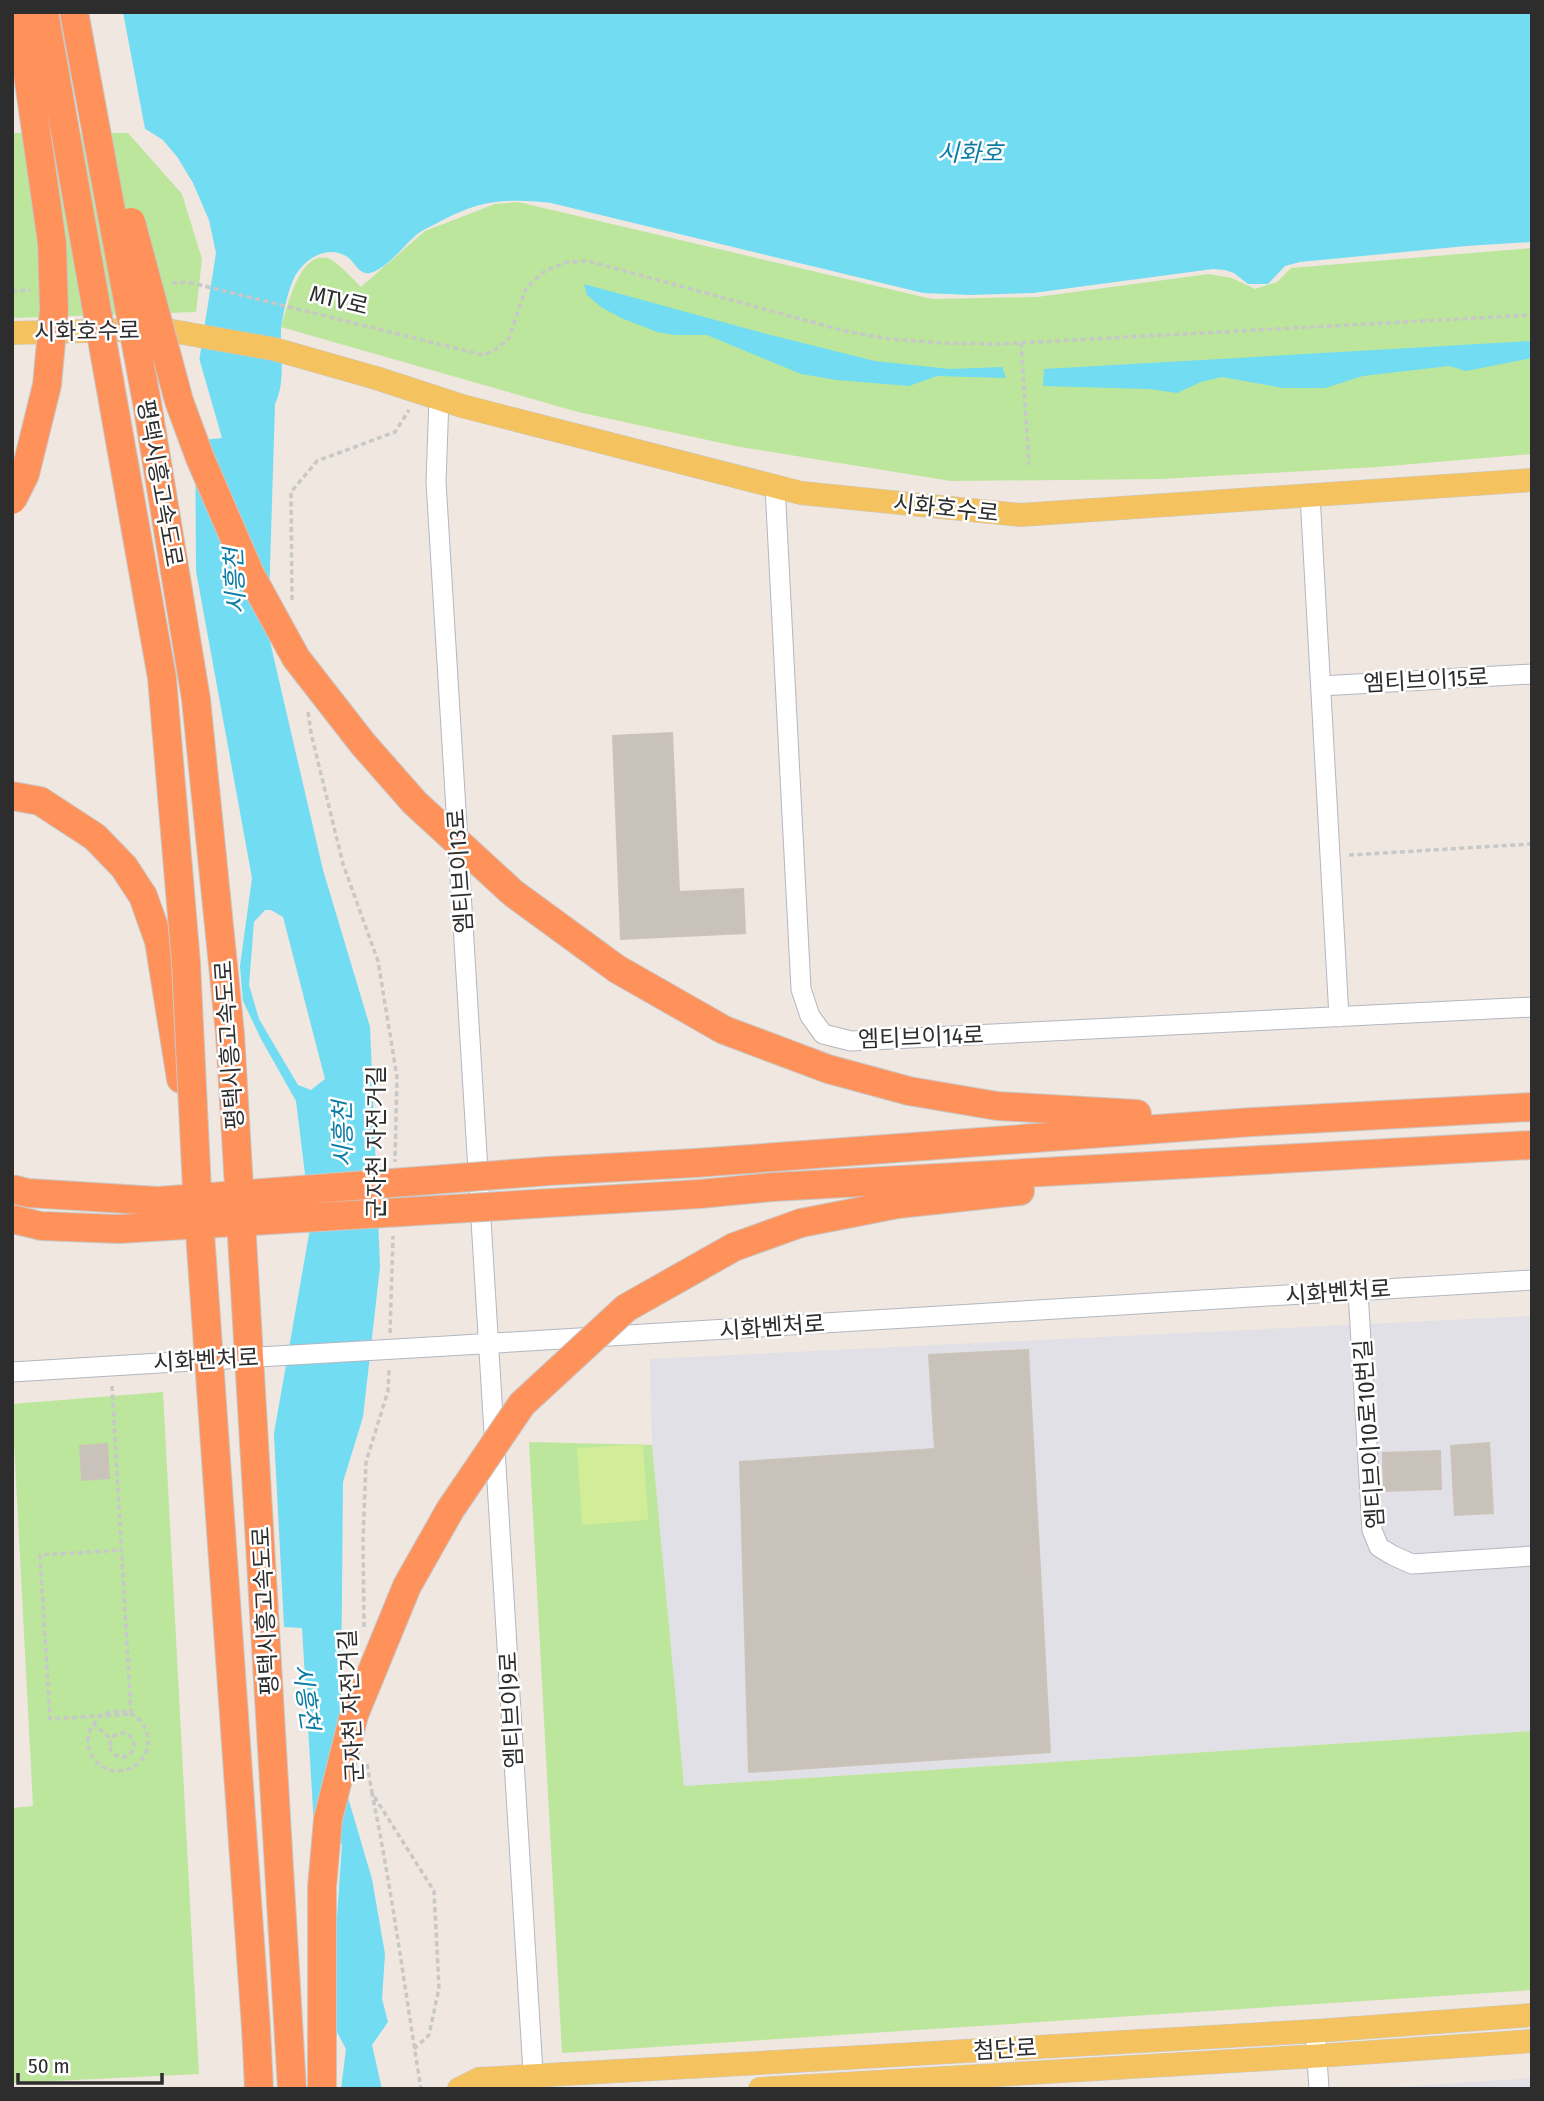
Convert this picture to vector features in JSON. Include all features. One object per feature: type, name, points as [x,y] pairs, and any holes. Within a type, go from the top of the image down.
[{"type":"highway","points":[[12,500],[25,474],[47,385],[54,310],[52,243],[19,12]]},
{"type":"highway","name":"평택시흥고속도로","points":[[44,12],[162,678],[186,963],[197,1190],[259,2089]]},
{"type":"highway","name":"평택시흥고속도로","points":[[74,12],[147,403],[196,699],[230,1034],[292,2089]]},
{"type":"highway","points":[[86,12],[145,282],[179,401],[200,458],[250,574],[296,658],[363,744],[415,803],[513,892],[617,969],[724,1030],[828,1069],[909,1091],[998,1106],[1119,1115],[1532,1105]]},
{"type":"highway","points":[[12,796],[40,801],[95,837],[124,867],[143,897],[159,940],[197,1190]]},
{"type":"highway","points":[[12,1189],[28,1193],[158,1201],[549,1171],[1532,1105]]},
{"type":"highway","points":[[12,1220],[41,1226],[118,1229],[699,1194],[786,1186],[1532,1145]]},
{"type":"highway","points":[[322,2089],[322,1886],[328,1819],[354,1715],[407,1586],[450,1510],[522,1404],[626,1308],[734,1247],[801,1223],[898,1204],[1367,1154]]},
{"type":"main road","name":"시화호수로","points":[[12,333],[161,329],[274,349],[439,398],[802,494],[1020,515],[1532,480]]},
{"type":"main road","name":"첨단로","points":[[469,2084],[533,2082],[1532,2015]]},
{"type":"main road","name":"첨단로","points":[[760,2089],[1532,2041]]},
{"type":"street","name":"엠티브이13로","points":[[439,398],[436,482],[489,1344]]},
{"type":"street","name":"엠티브이14로","points":[[775,486],[801,989],[810,1016],[822,1034],[851,1041],[1532,1007]]},
{"type":"street","points":[[1310,495],[1339,1017]]},
{"type":"street","name":"엠티브이15로","points":[[1321,686],[1532,674]]},
{"type":"street","name":"시화벤처로","points":[[12,1372],[1532,1280]]},
{"type":"street","name":"엠티브이10로10번길","points":[[1358,1291],[1372,1530],[1379,1546],[1412,1564],[1532,1556]]},
{"type":"street","name":"엠티브이9로","points":[[489,1344],[533,2082]]},
{"type":"street","points":[[1316,2031],[1319,2089]]},
{"type":"path","name":"MTV로","points":[[188,282],[482,355],[495,350],[509,338],[526,288],[545,271],[566,262],[588,261],[845,331],[889,339],[942,343],[1021,343]]},
{"type":"path","points":[[1029,465],[1021,343],[1532,316]]},
{"type":"path","points":[[292,601],[291,492],[317,461],[395,432],[415,401]]},
{"type":"path","name":"군자천 자전거길","points":[[307,706],[343,864],[378,961],[397,1077],[394,1171]]},
{"type":"path","points":[[1331,856],[1532,844]]},
{"type":"path","name":"군자천 자전거길","points":[[390,1342],[393,1225]]},
{"type":"path","points":[[111,1366],[131,1714]]},
{"type":"path","name":"군자천 자전거길","points":[[365,1637],[363,1539],[366,1462],[388,1391],[389,1367]]},
{"type":"path","points":[[102,1716],[50,1719],[40,1555],[121,1550]]},
{"type":"path","points":[[120,1710],[131,1714],[139,1718],[148,1736],[145,1756],[138,1765],[129,1770],[110,1771],[101,1767],[93,1760],[87,1742],[93,1723],[109,1712],[120,1710]]},
{"type":"path","points":[[93,1723],[111,1739]]},
{"type":"path","points":[[118,1733],[130,1735],[135,1745],[132,1752],[121,1758],[114,1754],[110,1747],[111,1739],[118,1733]]},
{"type":"path","name":"군자천 자전거길","points":[[366,1763],[389,1879],[421,2089]]},
{"type":"path","name":"군자천 자전거길","points":[[373,1793],[434,1891],[439,1988],[429,2035],[414,2049]]},
{"type":"shaded area","points":[[1532,1316],[1532,1731],[684,1786],[652,1445],[650,1359]]},
{"type":"shaded area","points":[[1532,2078],[1532,2089],[1367,2089]]},
{"type":"green space","points":[[12,133],[128,133],[182,194],[202,259],[196,312],[12,318]]},
{"type":"green space","points":[[518,202],[932,299],[1037,297],[1209,274],[1232,278],[1255,289],[1277,282],[1291,268],[1532,248],[1532,454],[1377,467],[1160,479],[951,481],[740,447],[578,412],[281,327],[296,283],[309,263],[317,258],[327,258],[335,262],[361,287],[425,231],[495,204]]},
{"type":"green space","points":[[163,1392],[199,2074],[12,2083],[12,1808],[33,1806],[12,1404]]},
{"type":"green space","points":[[529,1442],[652,1445],[684,1786],[1532,1731],[1532,1990],[562,2053]]},
{"type":"green space","points":[[643,1444],[648,1520],[582,1525],[577,1448]]},
{"type":"water","name":"시화호","points":[[12,12],[1532,12],[1532,242],[1300,262],[1285,266],[1268,284],[1248,284],[1234,273],[1213,269],[1033,293],[970,295],[923,293],[551,203],[508,201],[470,208],[429,227],[376,271],[362,272],[346,256],[331,252],[309,260],[294,278],[282,325],[281,377],[275,404],[268,633],[323,870],[370,1027],[380,1267],[363,1417],[343,1482],[341,1696],[344,1784],[372,1879],[385,1954],[382,1999],[388,2022],[372,2045],[382,2089],[341,2089],[346,2049],[325,2010],[258,1524],[311,1223],[296,1101],[243,1001],[240,966],[252,878],[196,571],[195,387],[216,253],[209,220],[193,183],[163,140],[144,128]],"holes":[[[265,910],[271,910],[283,917],[325,1079],[311,1090],[298,1085],[259,1019],[249,985],[254,922]]]},
{"type":"water","points":[[584,284],[875,361],[950,369],[1002,367],[1006,378],[937,376],[909,386],[801,374],[707,335],[657,332],[621,318],[587,295]]},
{"type":"water","points":[[1532,341],[1532,358],[1466,371],[1449,366],[1363,376],[1325,388],[1283,388],[1222,377],[1201,382],[1177,393],[1149,389],[1043,386],[1044,369]]},
{"type":"pier","points":[[12,12],[123,12],[146,134],[112,122],[12,123]]},
{"type":"pier","points":[[197,351],[222,438],[192,441],[192,387]]},
{"type":"pier","points":[[273,1416],[284,1627],[302,1628],[315,1842],[342,1844],[334,1961],[323,1957],[276,1823],[255,1524]]},
{"type":"building","points":[[672,733],[679,892],[743,889],[745,933],[621,939],[613,736]]},
{"type":"building","points":[[1028,1350],[1050,1752],[749,1772],[740,1462],[935,1449],[929,1355]]},
{"type":"building","points":[[1489,1443],[1493,1513],[1455,1515],[1451,1446]]},
{"type":"building","points":[[107,1444],[109,1478],[82,1480],[80,1446]]},
{"type":"building","points":[[1440,1451],[1441,1489],[1384,1491],[1383,1453]]},
{"type":"water label","name":"시흥천","points":[[235,581]]},
{"type":"water label","name":"시흥천","points":[[343,1134]]},
{"type":"water label","name":"시흥천","points":[[306,1697]]}]
